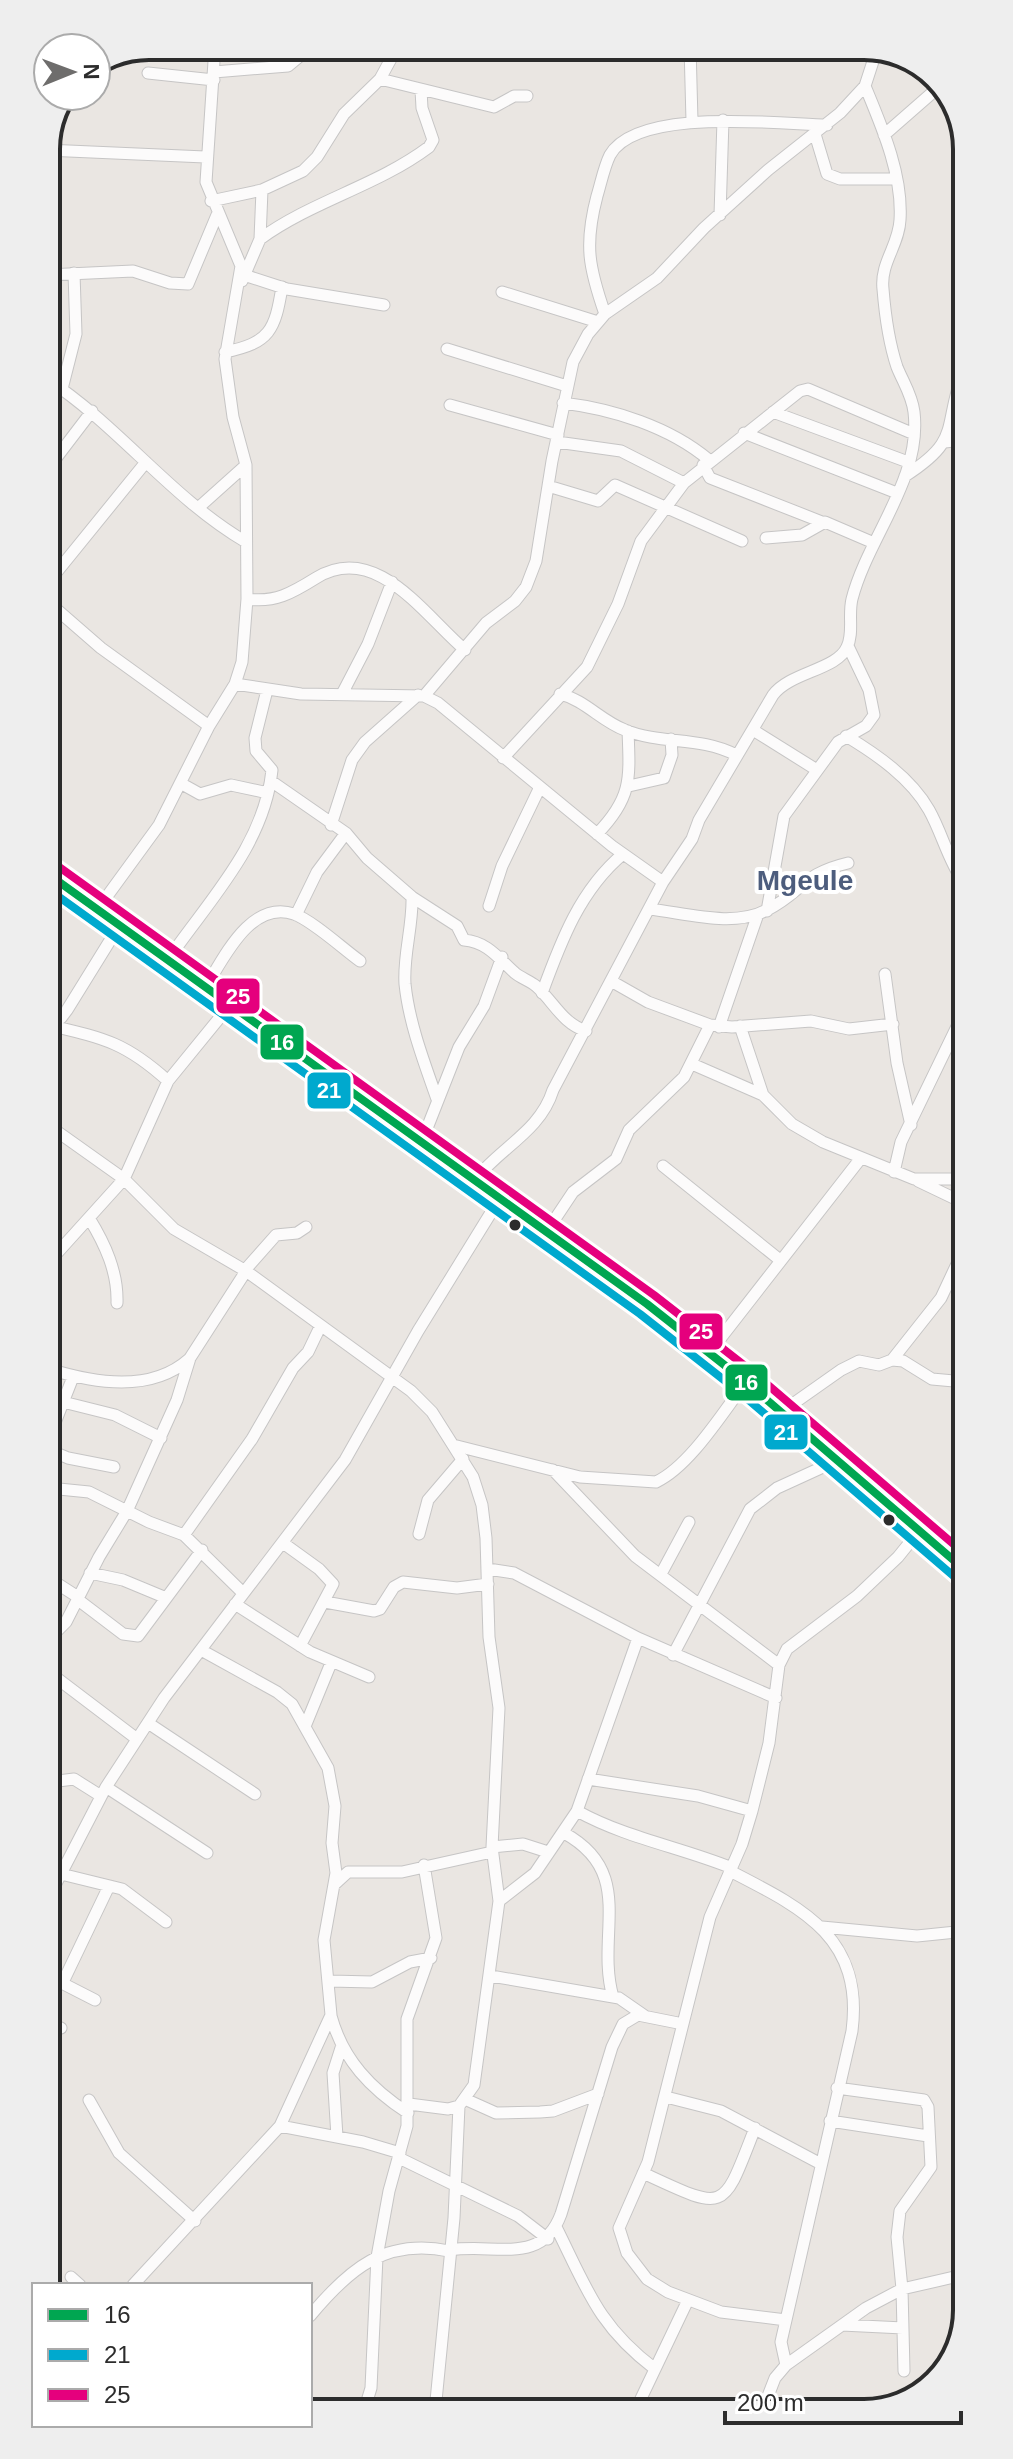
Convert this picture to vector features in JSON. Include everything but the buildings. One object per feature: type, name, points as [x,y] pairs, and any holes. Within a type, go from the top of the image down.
[{"type":"main road","points":[[60,883],[547,1231],[709,1353],[953,1560]]},
{"type":"street","points":[[215,60],[205,157],[211,201],[238,255],[243,280]]},
{"type":"street","points":[[148,73],[214,76],[288,66],[295,60]]},
{"type":"street","points":[[211,201],[262,190],[303,171],[317,157],[344,114],[380,79],[390,60]]},
{"type":"street","points":[[690,60],[692,121]]},
{"type":"street","points":[[331,825],[352,760],[365,742],[421,696],[486,623],[526,587],[536,561],[573,362],[602,318],[657,278],[768,170],[827,125],[865,86],[875,61]]},
{"type":"street","points":[[380,79],[494,107],[514,96],[527,96]]},
{"type":"street","points":[[547,1231],[573,1192],[616,1159],[629,1130],[692,1064],[714,1026],[762,912],[779,829],[792,802],[846,736],[866,726],[874,715],[869,690],[848,646],[851,601],[905,476],[914,434],[912,398],[891,344],[882,289],[883,270],[900,220],[895,179],[884,135],[865,86]]},
{"type":"street","points":[[260,239],[297,216],[363,186],[429,147],[433,140],[422,108],[421,90]]},
{"type":"street","points":[[884,135],[933,93]]},
{"type":"street","points":[[720,215],[723,120]]},
{"type":"street","points":[[602,318],[587,249],[591,217],[611,154],[632,138],[692,121],[827,125]]},
{"type":"street","points":[[815,134],[827,174],[840,179],[895,179]]},
{"type":"street","points":[[60,151],[205,157]]},
{"type":"street","points":[[97,910],[159,825],[209,726],[235,684],[242,662],[247,599],[246,465],[227,386],[225,352],[243,280],[260,239],[262,190]]},
{"type":"street","points":[[60,274],[133,271],[182,286],[188,284],[217,215]]},
{"type":"street","points":[[74,273],[76,334],[62,389],[92,411],[198,508],[246,542]]},
{"type":"street","points":[[243,280],[384,305]]},
{"type":"street","points":[[225,352],[258,344],[267,336],[278,311],[282,287]]},
{"type":"street","points":[[502,292],[602,318]]},
{"type":"street","points":[[447,349],[567,386]]},
{"type":"street","points":[[503,758],[593,656],[618,604],[641,541],[684,483],[706,462],[800,391],[808,389],[914,434]]},
{"type":"street","points":[[563,403],[595,407],[627,417],[691,446],[706,462],[707,475],[716,481],[874,543]]},
{"type":"street","points":[[450,405],[557,439],[621,451],[684,483]]},
{"type":"street","points":[[905,476],[937,454],[945,442],[953,410]]},
{"type":"street","points":[[60,453],[92,411]]},
{"type":"street","points":[[773,412],[908,462]]},
{"type":"street","points":[[744,433],[897,493]]},
{"type":"street","points":[[945,442],[953,441]]},
{"type":"street","points":[[60,568],[146,462]]},
{"type":"street","points":[[198,508],[246,465]]},
{"type":"street","points":[[548,486],[598,501],[615,485],[742,541]]},
{"type":"street","points":[[766,538],[802,535],[822,522]]},
{"type":"street","points":[[247,599],[278,600],[340,566],[392,582],[465,650]]},
{"type":"street","points":[[342,694],[368,644],[392,582]]},
{"type":"street","points":[[60,612],[101,648],[209,726]]},
{"type":"street","points":[[474,1181],[489,1161],[515,1144],[548,1107],[553,1090],[663,882],[692,839],[699,820],[736,755],[781,685],[837,658],[848,646]]},
{"type":"street","points":[[235,684],[267,690],[421,696],[663,882]]},
{"type":"street","points":[[167,961],[251,842],[269,787],[271,767],[256,751],[255,738],[267,690]]},
{"type":"street","points":[[560,694],[571,696],[628,731],[709,743],[736,755]]},
{"type":"street","points":[[753,730],[817,770]]},
{"type":"street","points":[[597,834],[624,802],[629,786],[628,731]]},
{"type":"street","points":[[846,736],[914,790],[929,810],[953,860]]},
{"type":"street","points":[[629,786],[664,778],[669,769],[671,739]]},
{"type":"street","points":[[182,784],[200,794],[231,785],[269,787],[346,833],[367,858],[412,897],[457,926],[464,940],[476,941],[502,957],[515,973],[542,993],[573,1027],[586,1031]]},
{"type":"street","points":[[489,906],[502,866],[540,787]]},
{"type":"street","points":[[296,915],[317,872],[346,833]]},
{"type":"street","points":[[542,993],[581,902],[596,878],[623,854]]},
{"type":"street","points":[[649,909],[743,919],[762,912],[815,873],[848,863]]},
{"type":"street","points":[[412,897],[413,923],[405,983],[412,1021],[437,1099]]},
{"type":"street","points":[[205,988],[249,923],[273,915],[296,915],[360,961]]},
{"type":"street","points":[[60,1018],[119,926]]},
{"type":"street","points":[[422,1141],[459,1047],[484,1006],[502,957]]},
{"type":"street","points":[[885,974],[897,1063],[911,1125]]},
{"type":"street","points":[[611,981],[648,1002],[714,1026],[811,1021],[849,1029],[893,1024]]},
{"type":"street","points":[[60,1250],[124,1179],[168,1081],[230,1005]]},
{"type":"street","points":[[740,1026],[763,1095]]},
{"type":"street","points":[[60,1027],[113,1040],[146,1061],[168,1081]]},
{"type":"street","points":[[894,1172],[901,1142],[953,1035]]},
{"type":"street","points":[[692,1064],[763,1095],[792,1124],[953,1198]]},
{"type":"street","points":[[60,1134],[124,1179],[174,1229],[246,1271],[390,1377],[432,1412],[463,1459],[482,1505],[488,1569],[489,1637],[499,1708],[492,1850],[499,1901],[474,2085],[463,2103],[436,2399]]},
{"type":"street","points":[[709,1353],[861,1158]]},
{"type":"street","points":[[663,1166],[780,1260]]},
{"type":"street","points":[[914,1179],[953,1179]]},
{"type":"street","points":[[60,1876],[104,1791],[137,1739],[345,1460],[390,1377],[500,1198]]},
{"type":"street","points":[[89,1218],[112,1267],[117,1303]]},
{"type":"street","points":[[60,1630],[127,1511],[161,1438],[190,1358],[246,1271],[276,1235],[297,1233],[306,1227]]},
{"type":"street","points":[[892,1360],[941,1298],[953,1272]]},
{"type":"street","points":[[184,1535],[252,1439],[293,1368],[308,1352],[320,1327]]},
{"type":"street","points":[[60,1373],[73,1377],[135,1382],[171,1373],[190,1358]]},
{"type":"street","points":[[780,1413],[859,1361],[879,1365],[892,1360],[903,1361],[932,1379],[953,1381]]},
{"type":"street","points":[[60,1410],[73,1377]]},
{"type":"street","points":[[453,1445],[602,1480],[656,1482],[667,1476],[703,1439],[746,1382]]},
{"type":"street","points":[[63,1402],[126,1419],[161,1438]]},
{"type":"street","points":[[60,1455],[114,1467]]},
{"type":"street","points":[[419,1534],[428,1500],[463,1459]]},
{"type":"street","points":[[673,1655],[750,1509],[777,1488],[836,1461]]},
{"type":"street","points":[[553,1470],[635,1556],[779,1665]]},
{"type":"street","points":[[60,1489],[89,1492],[184,1535],[243,1593]]},
{"type":"street","points":[[661,1574],[689,1522]]},
{"type":"street","points":[[786,2320],[721,2312],[688,2300],[647,2279],[622,2243],[619,2228],[643,2173],[666,2097],[710,1917],[752,1811],[776,1698],[779,1665],[787,1649],[857,1596],[898,1557],[919,1531]]},
{"type":"street","points":[[283,1543],[332,1580],[333,1584],[300,1646]]},
{"type":"street","points":[[60,1586],[123,1634],[135,1637],[202,1550]]},
{"type":"street","points":[[488,1569],[514,1573],[673,1655],[776,1698]]},
{"type":"street","points":[[90,1573],[123,1580],[164,1597]]},
{"type":"street","points":[[325,1602],[374,1611],[380,1609],[394,1587],[403,1582],[457,1588],[488,1584]]},
{"type":"street","points":[[235,1604],[331,1663],[369,1677]]},
{"type":"street","points":[[499,1901],[535,1873],[577,1811],[638,1638]]},
{"type":"street","points":[[201,1650],[277,1692],[306,1724],[333,1784],[336,1883],[324,1940],[331,2015],[341,2048],[372,2085],[408,2108],[448,2109],[463,2103],[496,2113],[553,2111],[598,2094]]},
{"type":"street","points":[[306,1724],[331,1663]]},
{"type":"street","points":[[60,1681],[137,1739]]},
{"type":"street","points":[[148,1723],[255,1794]]},
{"type":"street","points":[[60,1781],[74,1779],[104,1791],[207,1853]]},
{"type":"street","points":[[588,1779],[698,1796],[752,1811]]},
{"type":"street","points":[[577,1811],[622,1833],[699,1854],[731,1869],[785,1898],[822,1927],[839,1949],[853,1995],[852,2031],[781,2342],[786,2365]]},
{"type":"street","points":[[564,1833],[588,1848],[605,1875],[610,1916],[607,1968],[613,1997]]},
{"type":"street","points":[[336,1883],[348,1872],[402,1872],[523,1844],[548,1852]]},
{"type":"street","points":[[368,2399],[371,2388],[377,2257],[408,2108],[407,2019],[431,1958],[436,1925],[424,1865]]},
{"type":"street","points":[[62,1872],[109,1886],[138,1899],[166,1922]]},
{"type":"street","points":[[63,1982],[109,1886]]},
{"type":"street","points":[[822,1927],[917,1936],[953,1932]]},
{"type":"street","points":[[330,1981],[372,1982],[410,1962],[431,1958]]},
{"type":"street","points":[[491,1976],[613,1997],[645,2016]]},
{"type":"street","points":[[60,1981],[95,2000]]},
{"type":"street","points":[[135,2283],[280,2126],[331,2015]]},
{"type":"street","points":[[312,2314],[353,2270],[377,2257],[409,2250],[529,2247],[548,2239],[556,2227],[612,2047],[623,2024],[632,2016],[645,2016],[683,2024]]},
{"type":"street","points":[[337,2137],[333,2073],[341,2048]]},
{"type":"street","points":[[837,2088],[924,2100],[928,2107],[931,2167],[900,2211],[897,2237],[904,2371]]},
{"type":"street","points":[[666,2097],[707,2105],[821,2164]]},
{"type":"street","points":[[89,2100],[119,2153],[195,2221]]},
{"type":"street","points":[[830,2121],[928,2136]]},
{"type":"street","points":[[280,2126],[337,2137],[400,2156],[455,2189],[518,2216],[548,2239]]},
{"type":"street","points":[[643,2173],[693,2196],[711,2199],[724,2196],[733,2186],[755,2128]]},
{"type":"street","points":[[556,2227],[608,2327],[622,2344],[655,2369]]},
{"type":"street","points":[[767,2399],[775,2378],[786,2365],[842,2325],[902,2289],[953,2277]]},
{"type":"street","points":[[641,2399],[688,2300]]},
{"type":"street","points":[[842,2325],[903,2328]]},
{"type":"waterway","points":[[613,1268],[712,1342]]},
{"type":"waterway","points":[[720,1348],[786,1402]]},
{"type":"waterway","points":[[794,1409],[878,1486]]},
{"type":"waterway","points":[[892,1498],[902,1507]]},
{"type":"waterway","points":[[943,1542],[953,1548]]},
{"type":"transit line","name":"25","points":[[60,868],[654,1295],[754,1373],[953,1544]]},
{"type":"transit line","name":"16","points":[[60,883],[647,1304],[746,1382],[953,1560]]},
{"type":"transit line","name":"21","points":[[60,898],[640,1314],[738,1391],[953,1576]]},
{"type":"district","name":"Mgeule","points":[[805,880]]}]
